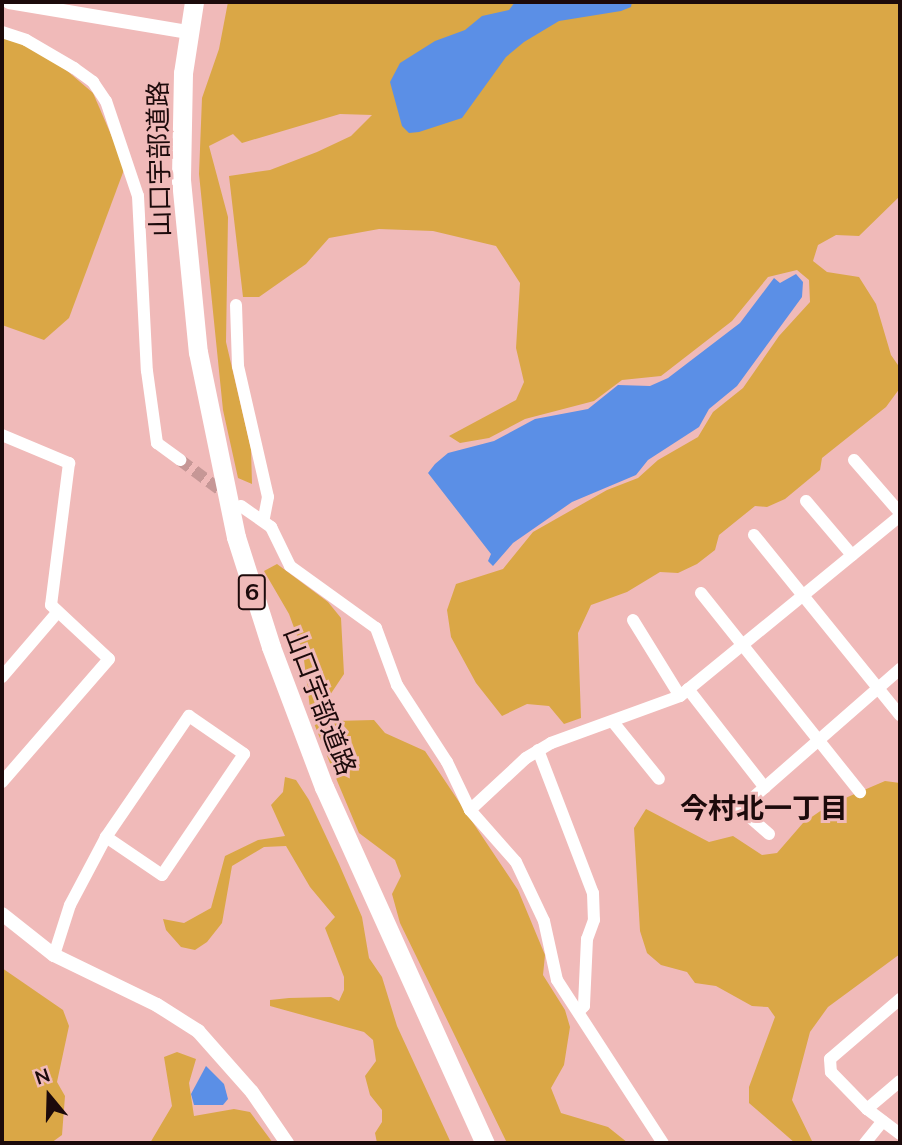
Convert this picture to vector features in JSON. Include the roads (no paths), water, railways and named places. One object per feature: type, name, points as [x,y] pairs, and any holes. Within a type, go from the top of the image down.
[{"type":"main road","name":"山口宇部道路","points":[[194,2],[180,129],[186,236],[198,352],[236,537],[275,659],[324,788],[485,1143]]},
{"type":"street","points":[[9,2],[189,32]]},
{"type":"street","points":[[2,32],[26,40],[74,68],[93,82],[106,101],[138,197],[147,371],[157,443],[180,460]]},
{"type":"street","points":[[236,305],[238,366],[268,497],[264,518]]},
{"type":"street","points":[[2,435],[69,463],[51,605],[56,614],[110,659],[2,782]]},
{"type":"street","points":[[470,810],[538,750],[684,693],[900,515],[853,460]]},
{"type":"street","points":[[806,501],[852,555]]},
{"type":"street","points":[[241,506],[264,518],[290,566],[376,628],[397,685],[447,762],[470,810],[516,862],[544,921],[557,980],[663,1143]]},
{"type":"street","points":[[754,535],[900,715]]},
{"type":"street","points":[[701,593],[860,792]]},
{"type":"street","points":[[2,677],[56,614]]},
{"type":"street","points":[[634,620],[684,693],[765,788]]},
{"type":"street","points":[[769,834],[740,809],[821,743],[900,669]]},
{"type":"street","points":[[54,955],[70,905],[106,837],[189,716],[244,754],[162,875],[106,837]]},
{"type":"street","points":[[613,722],[659,779]]},
{"type":"street","points":[[538,750],[593,893],[594,920],[587,939],[584,1006],[578,1012]]},
{"type":"street","points":[[2,914],[54,955],[157,1005],[198,1031],[252,1092],[287,1143]]},
{"type":"street","points":[[900,999],[830,1059],[831,1072],[867,1109],[900,1134]]},
{"type":"street","points":[[867,1109],[900,1081]]},
{"type":"street","points":[[865,1143],[883,1121]]},
{"type":"water","points":[[515,2],[632,2],[631,7],[621,11],[559,21],[524,42],[506,57],[462,118],[409,133],[402,126],[390,82],[400,63],[435,41],[465,30],[482,16],[509,10]]},
{"type":"water","points":[[796,274],[803,282],[802,297],[737,386],[709,409],[699,427],[648,460],[636,475],[572,502],[513,543],[493,566],[488,561],[491,554],[428,473],[435,464],[448,453],[494,441],[535,419],[588,409],[618,385],[650,386],[668,378],[740,323],[774,278],[780,283]]},
{"type":"water","points":[[206,1066],[224,1084],[228,1099],[223,1105],[194,1105],[191,1094]]},
{"type":"tunnel","points":[[180,460],[227,495]]},
{"type":"district","name":"今村北一丁目","points":[[764,808]]}]
